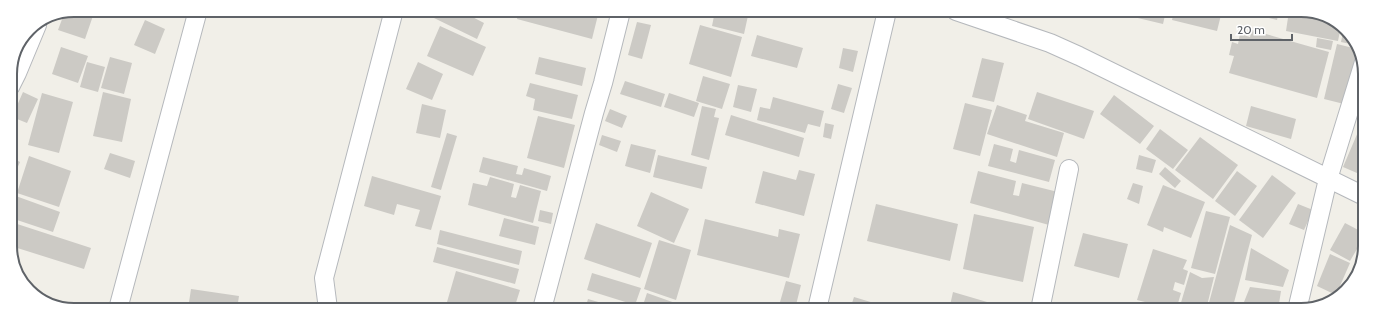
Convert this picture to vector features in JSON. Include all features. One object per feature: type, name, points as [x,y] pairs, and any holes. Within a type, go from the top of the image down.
[{"type":"street","points":[[120,303],[196,17]]},
{"type":"street","points":[[327,303],[324,278],[392,17]]},
{"type":"street","points":[[544,303],[605,76],[619,17]]},
{"type":"street","points":[[819,303],[886,17]]},
{"type":"street","points":[[974,17],[1050,43],[1079,56],[1358,193]]},
{"type":"street","points":[[17,73],[33,36]]},
{"type":"street","points":[[1299,303],[1328,179],[1358,82]]},
{"type":"street","points":[[1041,303],[1069,169]]},
{"type":"building","points":[[93,17],[85,39],[58,30],[62,18]]},
{"type":"building","points":[[472,17],[484,23],[477,39],[434,18]]},
{"type":"building","points":[[517,17],[598,17],[592,39],[517,19]]},
{"type":"building","points":[[714,17],[748,17],[744,34],[712,26]]},
{"type":"building","points":[[1134,17],[1165,17],[1163,24]]},
{"type":"building","points":[[1173,17],[1220,17],[1217,31],[1172,20]]},
{"type":"building","points":[[1265,17],[1278,17],[1277,20]]},
{"type":"building","points":[[1288,17],[1301,17],[1319,20],[1333,27],[1340,33],[1338,41],[1286,31]]},
{"type":"building","points":[[145,20],[165,29],[155,54],[134,45]]},
{"type":"building","points":[[637,22],[651,25],[642,59],[628,55]]},
{"type":"building","points":[[700,25],[742,37],[731,77],[689,64]]},
{"type":"building","points":[[440,26],[486,47],[473,76],[427,56]]},
{"type":"building","points":[[1252,30],[1329,52],[1317,98],[1229,73],[1234,56],[1229,55],[1232,42],[1238,44],[1240,34],[1250,37]]},
{"type":"building","points":[[757,35],[803,48],[797,68],[751,56]]},
{"type":"building","points":[[1342,35],[1349,44],[1341,42]]},
{"type":"building","points":[[1317,38],[1333,41],[1331,50],[1316,47]]},
{"type":"building","points":[[1337,44],[1351,47],[1357,66],[1348,105],[1324,99]]},
{"type":"building","points":[[61,47],[88,56],[78,83],[52,74]]},
{"type":"building","points":[[843,48],[858,51],[853,72],[839,68]]},
{"type":"building","points":[[110,57],[132,63],[124,94],[101,88]]},
{"type":"building","points":[[539,57],[586,68],[582,86],[535,74]]},
{"type":"building","points":[[982,58],[1004,63],[994,102],[972,97]]},
{"type":"building","points":[[87,62],[105,67],[98,92],[80,87]]},
{"type":"building","points":[[418,62],[443,74],[432,100],[406,89]]},
{"type":"building","points":[[703,76],[730,84],[722,109],[696,101]]},
{"type":"building","points":[[625,81],[665,94],[661,107],[620,94]]},
{"type":"building","points":[[530,83],[578,95],[572,119],[533,110],[535,99],[526,96]]},
{"type":"building","points":[[838,84],[852,88],[844,113],[831,109]]},
{"type":"building","points":[[738,85],[757,89],[751,112],[733,107]]},
{"type":"building","points":[[23,92],[38,99],[27,123],[17,119],[17,106]]},
{"type":"building","points":[[103,92],[131,99],[122,142],[93,136]]},
{"type":"building","points":[[1037,92],[1094,111],[1084,139],[1028,119]]},
{"type":"building","points":[[42,93],[73,102],[59,153],[28,145]]},
{"type":"building","points":[[669,93],[699,103],[694,117],[664,107]]},
{"type":"building","points":[[1114,95],[1154,126],[1140,144],[1100,114]]},
{"type":"building","points":[[773,97],[824,111],[820,127],[808,124],[805,133],[757,120],[760,107],[770,109]]},
{"type":"building","points":[[965,103],[992,110],[980,156],[953,149]]},
{"type":"building","points":[[422,104],[446,110],[440,138],[416,133]]},
{"type":"building","points":[[997,105],[1027,115],[1025,121],[1064,133],[1057,157],[987,134]]},
{"type":"building","points":[[702,106],[716,109],[714,117],[719,118],[709,160],[691,155]]},
{"type":"building","points":[[1251,106],[1296,119],[1291,139],[1246,126]]},
{"type":"building","points":[[610,109],[627,116],[622,128],[605,121]]},
{"type":"building","points":[[731,115],[804,138],[799,157],[725,135]]},
{"type":"building","points":[[538,116],[575,125],[564,168],[527,158]]},
{"type":"building","points":[[825,123],[834,125],[831,139],[823,137]]},
{"type":"building","points":[[1160,129],[1188,150],[1173,169],[1146,149]]},
{"type":"building","points":[[1358,132],[1358,173],[1343,167]]},
{"type":"building","points":[[447,133],[457,136],[441,190],[431,187]]},
{"type":"building","points":[[602,135],[621,141],[617,152],[599,145]]},
{"type":"building","points":[[1200,137],[1238,165],[1213,199],[1175,170]]},
{"type":"building","points":[[631,144],[656,150],[650,173],[625,166]]},
{"type":"building","points":[[994,144],[1013,149],[1010,161],[1016,163],[1019,150],[1055,160],[1049,182],[988,166]]},
{"type":"building","points":[[110,153],[135,161],[130,178],[104,169]]},
{"type":"building","points":[[658,155],[707,167],[702,189],[653,177]]},
{"type":"building","points":[[1139,155],[1156,160],[1152,173],[1136,169]]},
{"type":"building","points":[[29,156],[71,171],[59,207],[17,193]]},
{"type":"building","points":[[483,157],[518,166],[516,174],[522,175],[524,168],[551,176],[547,191],[479,172]]},
{"type":"building","points":[[17,160],[20,162],[17,169]]},
{"type":"building","points":[[1165,167],[1181,181],[1175,188],[1159,174]]},
{"type":"building","points":[[799,170],[815,174],[804,216],[755,203],[763,171],[796,180]]},
{"type":"building","points":[[978,171],[1016,181],[1013,195],[1019,196],[1022,183],[1058,192],[1049,225],[970,203]]},
{"type":"building","points":[[1237,171],[1257,186],[1235,216],[1215,201]]},
{"type":"building","points":[[1272,175],[1296,193],[1263,238],[1239,220]]},
{"type":"building","points":[[372,176],[441,196],[431,230],[415,226],[420,210],[397,204],[394,215],[364,206]]},
{"type":"building","points":[[490,177],[514,184],[511,197],[516,198],[520,185],[541,191],[533,223],[468,205],[473,183],[487,186]]},
{"type":"building","points":[[1133,183],[1143,186],[1139,204],[1127,199]]},
{"type":"building","points":[[1163,185],[1205,202],[1191,238],[1164,227],[1163,232],[1147,225]]},
{"type":"building","points":[[651,192],[689,209],[674,243],[637,226]]},
{"type":"building","points":[[17,196],[60,212],[53,232],[17,220]]},
{"type":"building","points":[[876,204],[958,224],[950,261],[867,241]]},
{"type":"building","points":[[1298,204],[1313,210],[1304,230],[1289,224]]},
{"type":"building","points":[[540,210],[553,213],[551,224],[538,221]]},
{"type":"building","points":[[1206,211],[1230,217],[1215,274],[1191,268]]},
{"type":"building","points":[[974,214],[1034,227],[1023,282],[963,269]]},
{"type":"building","points":[[504,218],[539,227],[535,245],[499,236]]},
{"type":"building","points":[[705,219],[778,237],[779,229],[800,234],[789,278],[697,255]]},
{"type":"building","points":[[596,223],[652,243],[640,278],[584,259]]},
{"type":"building","points":[[1345,223],[1358,230],[1358,248],[1350,261],[1330,250]]},
{"type":"building","points":[[17,224],[91,248],[84,269],[17,248]]},
{"type":"building","points":[[1230,225],[1252,235],[1234,303],[1209,303]]},
{"type":"building","points":[[440,230],[522,251],[519,265],[437,244]]},
{"type":"building","points":[[1083,233],[1128,244],[1119,278],[1074,266]]},
{"type":"building","points":[[659,240],[691,250],[676,300],[644,289]]},
{"type":"building","points":[[437,247],[519,269],[515,284],[433,262]]},
{"type":"building","points":[[1251,248],[1289,270],[1283,287],[1245,280]]},
{"type":"building","points":[[1153,249],[1187,260],[1183,269],[1188,271],[1184,285],[1175,282],[1173,290],[1181,293],[1178,303],[1145,303],[1137,300]]},
{"type":"building","points":[[1330,254],[1350,263],[1338,289],[1332,293],[1317,286]]},
{"type":"building","points":[[456,271],[520,290],[516,303],[447,302]]},
{"type":"building","points":[[1190,272],[1202,278],[1214,277],[1208,303],[1181,303]]},
{"type":"building","points":[[592,273],[641,288],[636,303],[629,303],[587,290]]},
{"type":"building","points":[[786,281],[801,285],[796,303],[780,303]]},
{"type":"building","points":[[1250,287],[1281,291],[1279,303],[1244,303]]},
{"type":"building","points":[[191,289],[239,296],[238,303],[189,303]]},
{"type":"building","points":[[953,292],[991,303],[951,303]]},
{"type":"building","points":[[647,293],[675,303],[644,303]]},
{"type":"building","points":[[854,297],[874,303],[852,303]]},
{"type":"building","points":[[588,299],[602,303],[587,303]]}]
